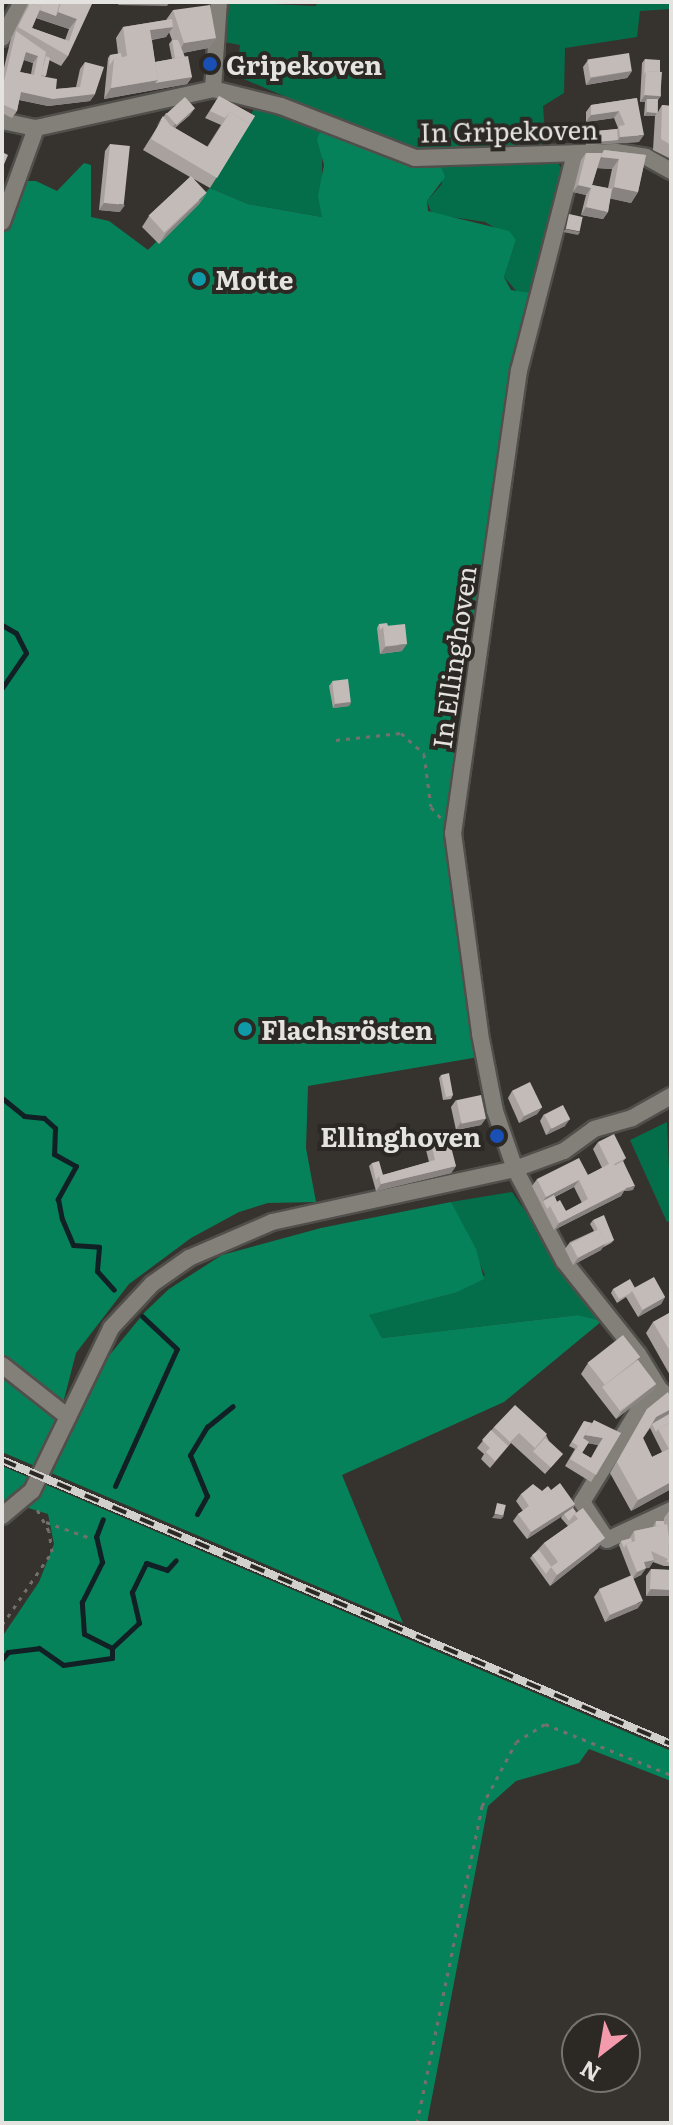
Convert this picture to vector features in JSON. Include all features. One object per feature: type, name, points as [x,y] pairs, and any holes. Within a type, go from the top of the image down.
[{"type":"street","points":[[2,38],[22,2]]},
{"type":"street","points":[[213,89],[219,2]]},
{"type":"street","name":"In Gripekoven","points":[[2,121],[36,128],[213,89],[281,106],[415,158],[575,154],[646,157],[671,171]]},
{"type":"street","points":[[2,222],[36,128]]},
{"type":"street","name":"In Ellinghoven","points":[[575,154],[519,370],[453,833],[480,1034],[495,1111],[515,1169],[564,1261],[662,1391],[671,1408]]},
{"type":"street","points":[[2,1516],[25,1499],[111,1328],[152,1284],[217,1242],[272,1222],[515,1169],[564,1151],[594,1129],[632,1118],[671,1096]]},
{"type":"street","points":[[2,1365],[68,1417]]},
{"type":"street","points":[[662,1391],[637,1413],[582,1502],[607,1540],[671,1510]]},
{"type":"path","points":[[336,740],[401,733],[424,754],[431,807],[453,833]]},
{"type":"path","points":[[25,1499],[46,1522],[93,1539]]},
{"type":"path","points":[[2,1625],[52,1552],[46,1522]]},
{"type":"path","points":[[417,2123],[482,1806],[516,1742],[545,1724],[671,1775]]},
{"type":"green space","points":[[229,2],[316,6],[317,2],[671,2],[671,9],[640,11],[637,37],[565,48],[564,93],[543,106],[546,147],[409,150],[237,76],[240,45],[224,42]]},
{"type":"green space","points":[[258,102],[322,128],[322,217],[248,204],[210,188]]},
{"type":"green space","points":[[322,128],[440,164],[445,177],[427,201],[428,211],[509,231],[516,240],[504,277],[511,290],[530,293],[492,487],[449,809],[479,1057],[308,1086],[306,1148],[316,1202],[268,1203],[239,1212],[191,1238],[129,1284],[76,1353],[60,1415],[145,1312],[169,1289],[222,1255],[321,1228],[451,1202],[476,1249],[484,1279],[455,1293],[369,1315],[382,1338],[578,1315],[602,1321],[504,1402],[342,1475],[403,1623],[2,1452],[2,218],[16,181],[36,181],[57,191],[84,163],[91,165],[91,217],[109,221],[148,250],[210,188],[248,204],[322,217],[318,196],[324,165],[317,139]]},
{"type":"green space","points":[[556,159],[564,173],[530,293],[519,294],[504,277],[516,240],[485,222],[432,214],[427,201],[442,184],[440,164]]},
{"type":"green space","points":[[667,1122],[671,1220],[667,1222],[630,1140]]},
{"type":"green space","points":[[512,1192],[602,1321],[578,1315],[382,1338],[368,1315],[455,1293],[485,1275],[451,1202]]},
{"type":"green space","points":[[2,1466],[671,1751],[671,1781],[589,1749],[579,1763],[516,1781],[488,1806],[427,2123],[2,2123],[2,1637],[39,1582],[54,1544],[48,1514],[2,1500]]},
{"type":"building","points":[[30,2],[60,2],[56,16],[30,3],[28,6]]},
{"type":"building","points":[[61,2],[92,4],[68,56],[18,27],[30,3],[41,7],[32,28],[69,41],[77,19],[58,12]]},
{"type":"building","points":[[210,5],[216,38],[184,43],[173,10]]},
{"type":"building","points":[[172,19],[173,27],[150,30],[158,80],[111,88],[114,59],[127,56],[123,27]]},
{"type":"building","points":[[16,31],[46,52],[41,76],[57,79],[56,89],[80,87],[85,62],[104,67],[95,94],[53,99],[21,92],[17,111],[2,104],[2,90]],"holes":[[[26,52],[38,56],[34,75],[20,72]]]},
{"type":"building","points":[[172,40],[178,40],[185,57],[175,58]]},
{"type":"building","points":[[121,53],[122,58],[114,59],[109,66],[110,55]]},
{"type":"building","points":[[629,53],[632,71],[590,77],[588,60]]},
{"type":"building","points":[[46,56],[50,58],[46,76],[41,75]]},
{"type":"building","points":[[188,56],[192,77],[155,83],[158,80],[155,62]]},
{"type":"building","points":[[645,59],[660,60],[660,72],[646,71],[644,75]]},
{"type":"building","points":[[646,71],[662,72],[660,96],[644,95]]},
{"type":"building","points":[[219,96],[255,116],[250,124],[230,112],[225,118],[210,111]]},
{"type":"building","points":[[185,97],[195,108],[176,125],[166,114]]},
{"type":"building","points":[[637,98],[644,135],[620,137],[619,126],[625,125],[619,111],[591,115],[591,105]]},
{"type":"building","points":[[647,99],[658,99],[657,113],[647,112]]},
{"type":"building","points":[[662,105],[671,106],[671,145],[661,139]]},
{"type":"building","points":[[230,112],[250,124],[217,178],[151,139],[161,120],[208,147]]},
{"type":"building","points":[[617,129],[618,140],[590,142],[589,131]]},
{"type":"building","points":[[110,144],[130,146],[124,205],[104,203]]},
{"type":"building","points":[[604,150],[646,155],[638,192],[614,187],[619,159],[601,157]]},
{"type":"building","points":[[2,152],[8,155],[2,169]]},
{"type":"building","points":[[586,153],[602,153],[592,185],[612,189],[608,212],[586,207],[591,188],[578,185]]},
{"type":"building","points":[[191,176],[207,193],[164,232],[149,216]]},
{"type":"building","points":[[569,214],[583,217],[580,232],[566,229]]},
{"type":"building","points":[[405,624],[407,644],[385,646],[383,626]]},
{"type":"building","points":[[348,679],[351,702],[335,704],[332,681]]},
{"type":"building","points":[[449,1073],[453,1095],[446,1097],[441,1075]]},
{"type":"building","points":[[530,1082],[542,1107],[524,1116],[512,1091]]},
{"type":"building","points":[[481,1095],[486,1118],[462,1124],[457,1100]]},
{"type":"building","points":[[563,1105],[570,1119],[552,1129],[544,1115]]},
{"type":"building","points":[[614,1134],[626,1158],[614,1164],[626,1189],[559,1223],[550,1206],[560,1200],[566,1211],[588,1199],[579,1180],[546,1197],[537,1179],[579,1158],[588,1175],[609,1164],[598,1142]]},
{"type":"building","points":[[449,1139],[456,1166],[381,1184],[379,1176],[435,1160],[431,1143]]},
{"type":"building","points":[[379,1161],[383,1175],[376,1180],[372,1163]]},
{"type":"building","points":[[623,1161],[635,1186],[625,1188],[614,1166]]},
{"type":"building","points":[[554,1195],[557,1202],[547,1209],[543,1201]]},
{"type":"building","points":[[604,1215],[614,1240],[605,1244],[593,1220]]},
{"type":"building","points":[[599,1229],[606,1243],[578,1258],[570,1244]]},
{"type":"building","points":[[654,1277],[665,1297],[642,1310],[631,1290]]},
{"type":"building","points":[[630,1279],[635,1288],[619,1299],[613,1289]]},
{"type":"building","points":[[671,1312],[671,1353],[653,1322]]},
{"type":"building","points":[[623,1335],[640,1357],[605,1385],[588,1363]]},
{"type":"building","points":[[638,1360],[656,1384],[620,1411],[602,1387]]},
{"type":"building","points":[[668,1392],[671,1409],[656,1417],[643,1438],[652,1457],[671,1448],[671,1482],[638,1500],[617,1462],[647,1409]]},
{"type":"building","points":[[515,1405],[547,1434],[535,1448],[519,1433],[510,1442],[494,1427]]},
{"type":"building","points":[[671,1413],[671,1422],[656,1432],[652,1424]]},
{"type":"building","points":[[594,1420],[621,1433],[596,1475],[570,1459],[576,1449],[591,1458],[603,1438],[585,1435]]},
{"type":"building","points":[[584,1421],[592,1423],[583,1438],[589,1442],[582,1453],[576,1449],[578,1446],[572,1442]]},
{"type":"building","points":[[671,1422],[671,1448],[669,1449],[658,1429]]},
{"type":"building","points":[[491,1430],[508,1446],[495,1461],[486,1452],[490,1448],[482,1440]]},
{"type":"building","points":[[545,1438],[563,1454],[551,1467],[533,1451]]},
{"type":"building","points":[[560,1483],[575,1504],[531,1532],[518,1514],[529,1506],[521,1494],[533,1484],[546,1494]]},
{"type":"building","points":[[497,1503],[506,1505],[503,1516],[495,1514]]},
{"type":"building","points":[[573,1508],[576,1512],[569,1521],[564,1514]]},
{"type":"building","points":[[583,1508],[605,1538],[557,1575],[551,1567],[558,1562],[544,1543],[578,1519],[574,1514]]},
{"type":"building","points":[[669,1511],[671,1541],[668,1559],[651,1551],[654,1560],[644,1562],[646,1568],[637,1572],[626,1544],[635,1541],[634,1531],[667,1524],[669,1538]]},
{"type":"building","points":[[631,1538],[632,1542],[624,1548],[621,1541]]},
{"type":"building","points":[[669,1545],[671,1562],[666,1562],[668,1559]]},
{"type":"building","points":[[539,1550],[553,1569],[551,1567],[546,1574],[532,1555]]},
{"type":"building","points":[[651,1569],[671,1570],[670,1590],[650,1589]]},
{"type":"building","points":[[632,1575],[643,1601],[610,1615],[599,1589]]},
{"type":"waterway","points":[[2,625],[16,633],[26,653],[2,688]]},
{"type":"waterway","points":[[2,1098],[24,1116],[44,1118],[55,1128],[54,1154],[76,1166],[58,1199],[62,1219],[73,1245],[99,1247],[97,1271],[114,1290]]},
{"type":"waterway","points":[[115,1486],[177,1349],[142,1316]]},
{"type":"waterway","points":[[197,1514],[207,1496],[190,1455],[207,1427],[233,1406]]},
{"type":"waterway","points":[[2,1659],[8,1652],[39,1648],[63,1665],[112,1658],[112,1648],[84,1634],[82,1602],[102,1562],[96,1537],[103,1519]]},
{"type":"waterway","points":[[112,1648],[139,1623],[132,1592],[146,1563],[167,1570],[176,1560]]},
{"type":"railway","points":[[2,1460],[671,1744]]},
{"type":"place","name":"Gripekoven","points":[[210,64]]},
{"type":"place","name":"Motte","points":[[199,279]]},
{"type":"place","name":"Flachsrösten","points":[[245,1029]]},
{"type":"place","name":"Ellinghoven","points":[[497,1136]]}]
